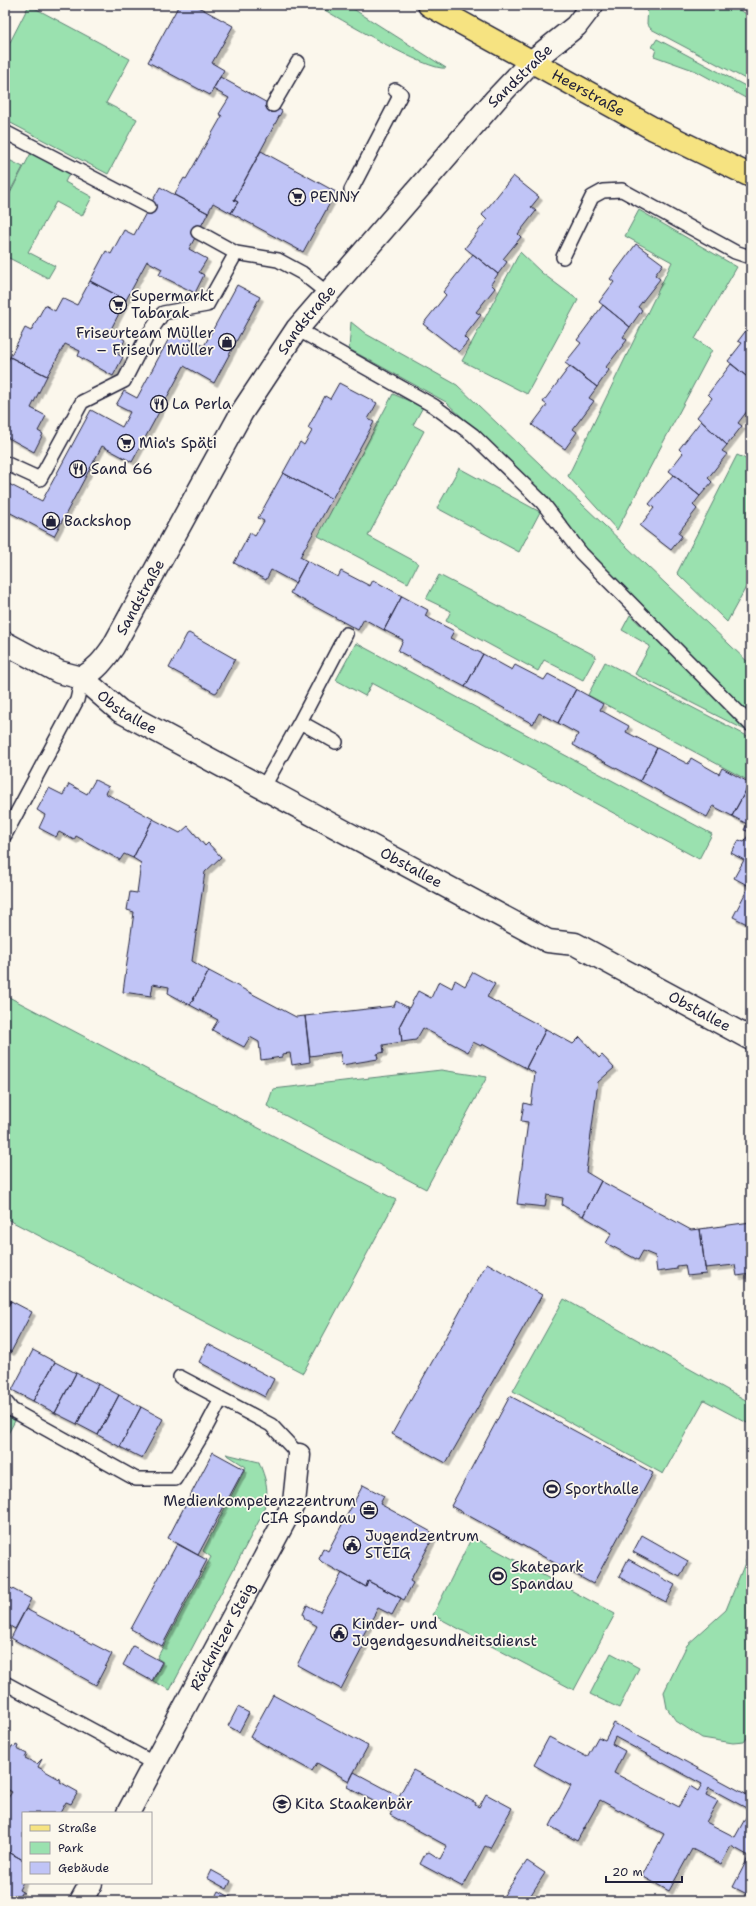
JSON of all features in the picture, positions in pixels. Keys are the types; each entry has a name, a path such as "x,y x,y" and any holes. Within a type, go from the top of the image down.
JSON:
{"main road":[{"name":"Heerstraße","path":"429,5 654,129 751,176"}],"street":[{"name":"Sandstraße","path":"82,678 93,672 113,647 242,412 297,329 496,99 531,62 576,26 592,5"},
{"path":"5,643 59,672 82,678"},
{"name":"Obstallee","path":"82,678 120,711 548,941 575,944 751,1039"},
{"name":"Räcknitzer Steig","path":"129,1812 294,1503 299,1455"},
{"path":"81,1901 90,1884"}],"lane":[{"path":"273,105 298,62"},
{"path":"351,190 401,94 395,90"},
{"path":"5,132 150,207"},
{"path":"563,257 592,197 603,191 622,190 735,252 747,256 751,254"},
{"path":"198,232 236,252 278,260 302,273 327,293"},
{"path":"5,463 40,479 82,402 124,381 146,338 163,314 207,305 236,252"},
{"path":"297,329 434,406 473,435 542,502 581,553 751,724"},
{"path":"263,788 300,722 346,634"},
{"path":"5,835 77,700 82,678"},
{"path":"300,722 336,742"},
{"path":"180,1377 271,1425 299,1455"},
{"path":"5,1401 12,1410 136,1479 175,1480 202,1435 221,1399"},
{"path":"5,1683 155,1764"}],"green space":[{"path":"29,5 130,59 106,103 137,119 108,174 5,120 5,52"},
{"path":"316,5 347,5 446,68 436,67 421,62 402,53"},
{"path":"648,5 729,5 751,16 751,82 651,29 647,24"},
{"path":"657,39 751,89 751,101 696,71 654,56 656,49 652,47"},
{"path":"31,153 70,172 65,182 92,197 82,216 56,202 28,252 55,266 48,278 5,256 5,203"},
{"path":"5,158 23,167 5,201"},
{"path":"639,210 737,267 695,339 712,350 617,530 568,476 672,262 625,236"},
{"path":"520,252 542,273 578,300 527,394 462,361"},
{"path":"351,322 366,334 457,385 751,665 751,716 607,573 527,480 446,402 349,349"},
{"path":"393,394 423,407 413,425 424,431 368,536 418,563 408,583 318,536"},
{"path":"737,455 751,461 751,578 727,622 677,573"},
{"path":"459,468 540,512 519,552 437,508"},
{"path":"439,575 596,656 583,680 544,660 538,671 446,621 451,611 426,599"},
{"path":"630,615 751,730 751,733 635,674 650,646 622,630"},
{"path":"356,643 712,834 699,859 372,683 365,696 336,680"},
{"path":"605,662 751,738 751,782 588,695"},
{"path":"5,995 396,1200 303,1373 5,1218"},
{"path":"441,1070 487,1077 426,1189 267,1106 273,1089"},
{"path":"564,1299 751,1403 751,1425 704,1400 663,1474 513,1391"},
{"path":"5,1414 15,1421 5,1439"},
{"path":"226,1454 259,1462 266,1483 266,1502 261,1517 170,1690 153,1681 163,1662 157,1658 211,1557 203,1551 246,1467"},
{"name":"Skatepark Spandau","path":"472,1537 615,1614 574,1690 433,1615"},
{"path":"751,1548 751,1733 744,1742 733,1743 702,1738 676,1721 667,1708 664,1692 687,1645 726,1610"},
{"path":"611,1653 639,1668 619,1708 590,1694"}],"building":[{"path":"179,5 195,5 233,26 212,63 224,70 210,95 148,62"},
{"path":"220,77 282,111 234,200 238,202 231,213 213,203 208,213 174,195 184,178 186,179 222,116 219,114 229,98 213,89"},
{"path":"261,151 336,192 303,252 231,213 238,202 234,200"},
{"path":"513,176 539,197 531,207 536,211 518,234 521,237 503,259 507,262 498,274 465,248 487,220 482,215"},
{"path":"160,187 208,213 189,249 207,259 199,272 204,275 195,293 159,275 162,269 147,261 126,300 90,281 106,251 111,254 124,230 134,235"},
{"path":"636,244 663,264 655,275 660,279 638,307 642,310 630,327 599,302 614,282 610,279"},
{"path":"473,254 498,274 491,284 495,288 476,312 481,315 464,337 468,341 459,352 423,324 446,295 443,292"},
{"path":"90,281 126,300 110,331 125,340 117,354 123,357 113,376 78,356 80,351 65,344 47,376 10,357 25,328 31,331 45,305 55,311 62,298 77,305"},
{"path":"237,285 260,297 214,383 184,366 132,462 102,446 54,536 5,510 5,482 42,501 91,410 122,427 130,412 116,405 124,391 137,398 174,329 204,346"},
{"path":"603,305 630,327 623,337 627,340 606,367 609,370 597,387 565,363 581,343 577,340"},
{"path":"751,324 751,380 728,361 742,343 738,341"},
{"path":"10,357 47,376 31,408 46,416 38,431 43,434 34,452 5,436 5,366"},
{"path":"731,364 751,380 751,406 738,423 742,426 727,445 697,417 712,398 708,394"},
{"path":"570,366 597,387 589,398 594,401 573,429 577,432 565,449 532,425 547,405 543,402"},
{"path":"339,383 377,403 368,419 374,422 332,499 283,473 300,442 304,445 312,431 308,428 325,396 330,399"},
{"path":"701,421 727,445 722,451 727,454 708,478 712,482 700,496 669,471 683,453 679,449"},
{"path":"283,473 332,499 300,557 307,561 295,583 271,570 266,580 234,563 250,533 255,536 264,521 258,518"},
{"path":"673,475 700,496 693,505 697,509 678,533 682,536 671,550 640,526 654,508 649,504"},
{"path":"307,561 338,577 341,571 370,586 373,580 402,596 384,630 364,619 358,630 290,593"},
{"path":"402,596 428,610 425,616 454,631 450,638 483,654 465,687 398,651 403,640 384,630"},
{"path":"751,624 751,635 745,630"},
{"path":"189,633 235,659 217,692 215,693 169,668 187,634"},
{"path":"483,654 512,670 515,665 544,680 548,674 576,689 558,723 539,713 533,724 465,687"},
{"path":"576,689 603,704 600,710 629,726 626,732 657,748 640,781 573,745 578,734 558,723"},
{"path":"657,748 688,764 691,758 719,774 722,768 750,783 732,816 713,806 707,817 640,781"},
{"path":"95,780 109,787 105,793 153,819 133,858 124,854 120,860 76,836 74,840 59,832 56,837 39,828 45,815 37,810 49,788 63,795 69,784 87,794"},
{"path":"750,783 751,887 734,878 744,860 731,853 739,840 744,842 750,832 744,830 747,824 732,816"},
{"path":"153,819 180,833 188,826 205,846 208,843 221,857 205,872 192,961 209,971 190,1005 168,993 169,987 153,984 151,996 123,992 134,912 127,910 130,892 137,893 141,863 133,858"},
{"path":"749,886 751,887 751,926 733,917"},
{"path":"209,971 296,1017 305,1016 310,1062 292,1065 290,1053 282,1054 282,1057 261,1060 259,1042 250,1037 244,1047 212,1030 218,1020 190,1005"},
{"path":"473,972 495,984 487,997 546,1029 526,1068 482,1044 481,1046 473,1042 468,1052 423,1028 416,1040 402,1042 400,1025 418,991 431,998 439,981 452,988 455,980 465,986"},
{"path":"396,1001 409,1008 400,1025 402,1042 383,1045 384,1052 377,1054 378,1059 342,1065 340,1052 310,1056 305,1016 394,1006"},
{"path":"546,1029 573,1044 580,1037 599,1058 602,1055 614,1068 598,1082 586,1172 601,1181 583,1216 562,1205 563,1198 547,1195 545,1207 517,1204 528,1122 521,1121 524,1103 531,1105 535,1073 526,1068"},
{"path":"601,1181 691,1230 700,1229 706,1274 687,1276 685,1265 677,1266 677,1269 657,1272 655,1256 643,1251 638,1260 606,1243 612,1233 583,1216"},
{"path":"751,1222 751,1274 737,1276 735,1265 705,1268 700,1229"},
{"path":"487,1263 542,1295 446,1463 392,1434"},
{"path":"5,1298 11,1301 5,1311"},
{"path":"11,1301 32,1312 11,1352 5,1349 5,1311"},
{"path":"208,1344 274,1379 265,1397 199,1362"},
{"path":"33,1350 55,1362 33,1401 12,1390"},
{"path":"55,1362 76,1373 55,1413 33,1401"},
{"path":"76,1373 98,1384 77,1424 55,1413"},
{"path":"98,1384 119,1395 98,1435 77,1424"},
{"path":"119,1395 141,1407 120,1447 98,1435"},
{"name":"Sporthalle","path":"510,1396 653,1473 593,1584 451,1506"},
{"path":"141,1407 163,1419 142,1458 120,1447"},
{"path":"213,1452 244,1469 198,1555 168,1538"},
{"path":"363,1485 384,1496 380,1504 435,1534 410,1581 413,1583 404,1600 368,1581 366,1587 319,1559 323,1548 328,1551"},
{"path":"642,1535 688,1561 680,1577 633,1552"},
{"path":"177,1544 207,1560 162,1646 131,1629"},
{"path":"628,1559 675,1585 666,1602 619,1577"},
{"name":"Kinder- und Jugendgesundheitsdienst","path":"342,1573 366,1587 368,1581 401,1598 392,1615 378,1608 360,1641 365,1643 341,1689 297,1665 317,1626 305,1619 303,1614 307,1605 320,1612"},
{"path":"5,1585 31,1599 15,1629 5,1623"},
{"path":"26,1609 112,1654 96,1685 11,1638"},
{"path":"133,1646 162,1662 152,1681 123,1665"},
{"path":"273,1695 368,1746 349,1781 317,1763 312,1771 250,1737"},
{"path":"238,1707 249,1713 239,1732 228,1726"},
{"path":"614,1723 751,1797 751,1896 733,1887 749,1856 731,1846 721,1864 692,1849 669,1891 642,1876 664,1834 600,1800 577,1841 550,1826 571,1786 534,1765 549,1737 587,1757 598,1737 605,1740","holes":["615,1737 702,1784 698,1791 690,1786 679,1807 614,1773 625,1751 612,1744","709,1788 750,1810 735,1837 706,1822 718,1801 706,1795"]},
{"path":"16,1745 18,1746 17,1749 27,1754 25,1758 37,1764 42,1759 38,1767 78,1792 71,1804 66,1802 61,1812 22,1812 22,1859 5,1850 5,1802 12,1792 5,1788 5,1759 12,1746 15,1747"},
{"path":"413,1770 476,1803 475,1805 479,1807 486,1794 512,1808 490,1848 485,1846 463,1887 420,1864 425,1854 429,1852 440,1859 447,1846 390,1815 392,1811 347,1787 354,1772 399,1796"},
{"path":"5,1850 22,1859 22,1884 19,1890 24,1893 21,1893 17,1901 5,1901"},
{"path":"527,1861 545,1873 527,1901 500,1901"},
{"path":"211,1870 231,1881 227,1889 207,1878"},
{"path":"219,1891 238,1901 214,1901"}],"place":[{"name":"PENNY","path":"297,197"},
{"name":"Supermarkt Tabarak","path":"118,305"},
{"name":"Friseurteam Müller – Friseur Müller","path":"227,342"},
{"name":"La Perla","path":"159,404"},
{"name":"Mia's Späti","path":"126,443"},
{"name":"Sand 66","path":"78,469"},
{"name":"Backshop","path":"51,521"},
{"name":"Sporthalle","path":"552,1489"},
{"name":"Medienkompetenzzentrum CIA Spandau","path":"369,1510"},
{"name":"Jugendzentrum STEIG","path":"352,1545"},
{"name":"Skatepark Spandau","path":"498,1576"},
{"name":"Kinder- und Jugendgesundheitsdienst","path":"339,1633"},
{"name":"Kita Staakenbär","path":"282,1804"}]}
